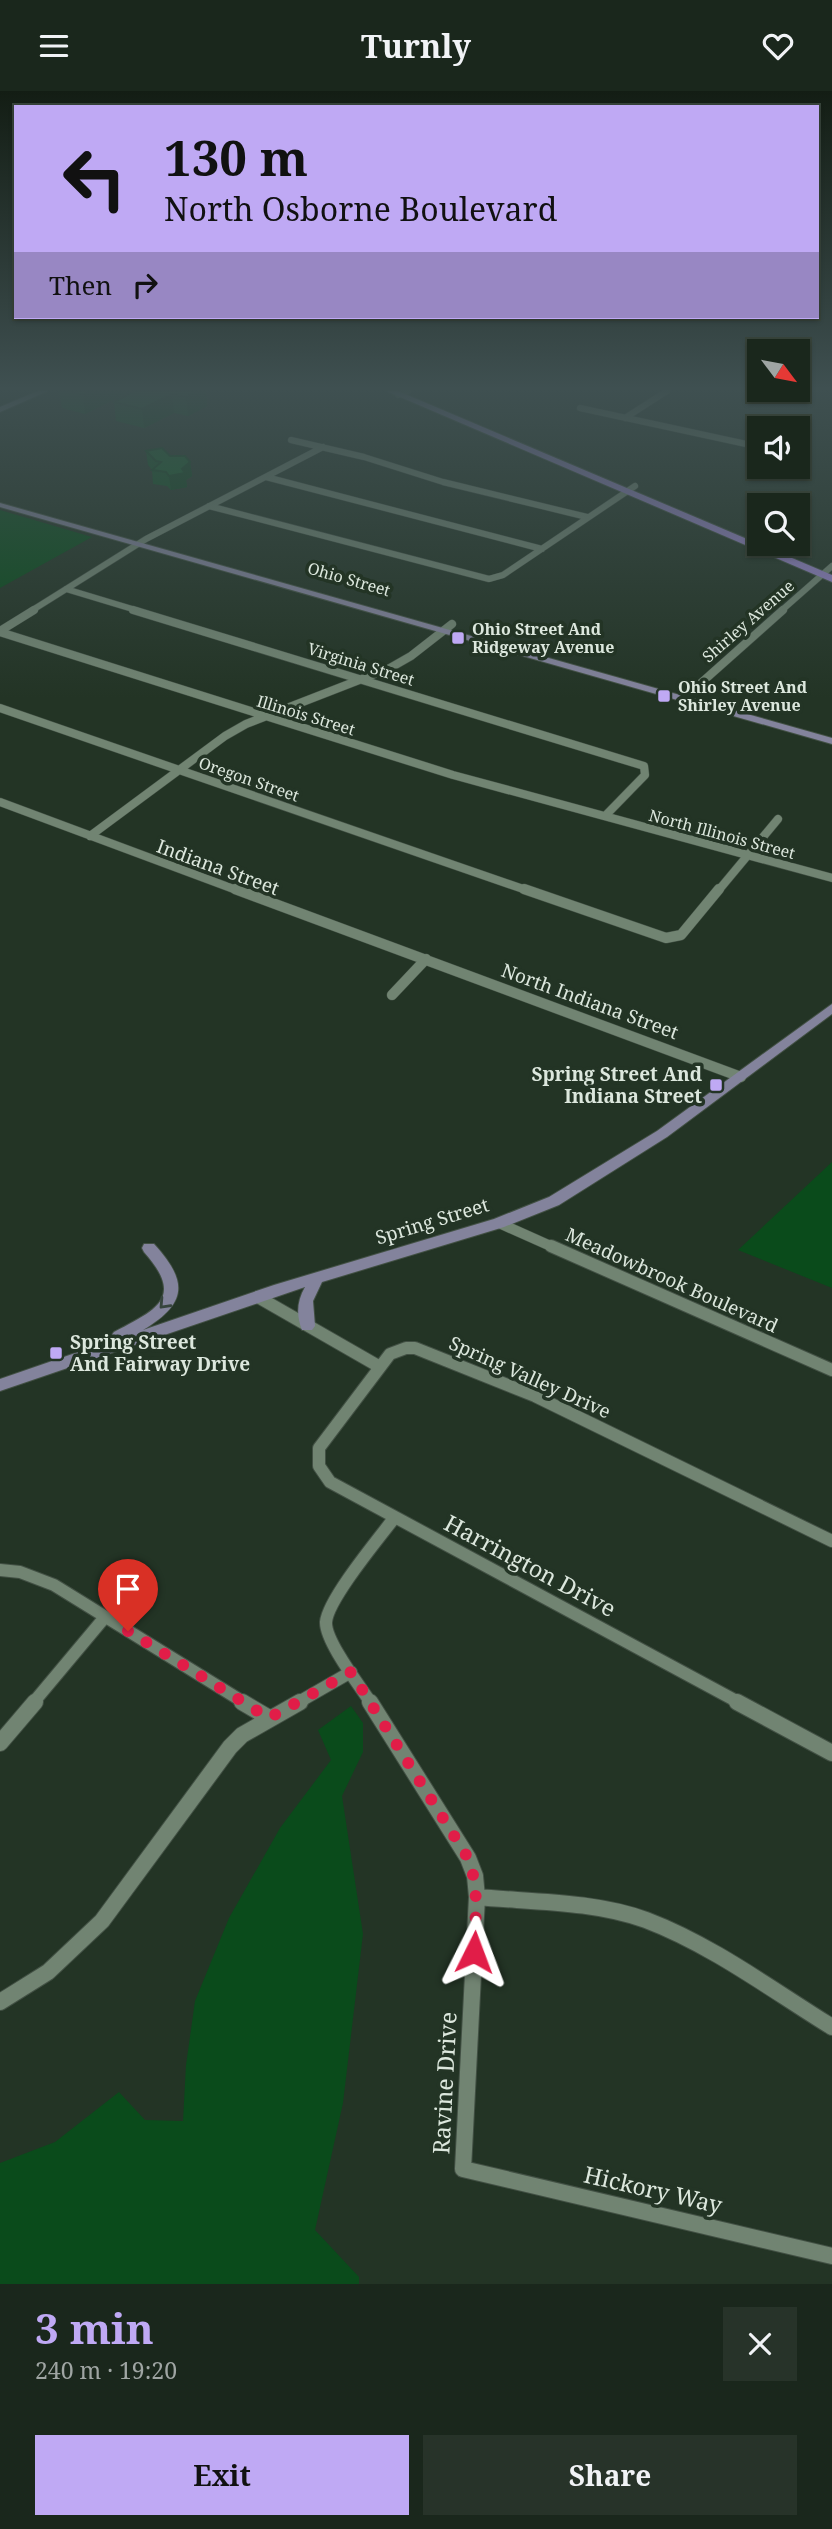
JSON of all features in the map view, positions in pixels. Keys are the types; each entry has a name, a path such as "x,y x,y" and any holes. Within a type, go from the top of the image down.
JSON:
{"main road":[{"path":"629,493 829,572"},
{"path":"654,493 747,532"},
{"path":"798,556 829,572"}],"street":[{"path":"0,632 142,542 234,493"},
{"path":"329,493 542,549"},
{"path":"490,493 587,517"},
{"path":"209,506 487,579 503,575 624,493"},
{"name":"Ohio Street","path":"0,498 142,542"},
{"name":"Ohio Street","path":"0,505 248,571 686,695"},
{"name":"Shirley Avenue","path":"686,695 829,572"},
{"name":"Virginia Street","path":"66,589 640,764 646,769 645,775 605,817"},
{"path":"90,836 225,736 401,662 449,628"},
{"name":"Illinois Street","path":"0,632 453,775 605,817"},
{"path":"686,695 832,732"},
{"path":"686,695 832,741"},
{"name":"Oregon Street","path":"0,708 672,938 681,936 747,855"},
{"name":"Indiana Street","path":"0,802 426,959"},
{"name":"North Illinois Street","path":"605,817 832,878"},
{"path":"747,855 778,819"},
{"path":"392,995 426,959"},
{"name":"North Indiana Street","path":"426,959 741,1077"},
{"name":"Spring Street","path":"0,1385 258,1297 499,1223 554,1201 662,1134 832,1008"},
{"name":"Meadowbrook Boulevard","path":"499,1223 832,1370"},
{"path":"82,1355 153,1316 172,1296 175,1286 173,1277 165,1263 149,1248"},
{"path":"307,1326 305,1301 317,1278"},
{"path":"258,1297 380,1367"},
{"name":"Spring Valley Drive","path":"380,1367 398,1350 415,1348 423,1351 535,1396 832,1541"},
{"name":"Harrington Drive","path":"380,1367 323,1439 318,1457 324,1475 330,1482 832,1753"},
{"name":"Ravine Drive","path":"395,1517 328,1613 328,1633 468,1858 475,1876 477,1897 463,2169"},
{"path":"0,1570 38,1577 269,1718"},
{"path":"0,1743 105,1617"},
{"path":"0,2002 48,1972 86,1939 230,1747 269,1718 351,1672"},
{"path":"477,1897 596,1908 646,1920 694,1943 832,2027"},
{"name":"Hickory Way","path":"463,2169 832,2256"}],"green space":[{"path":"0,510 92,537 0,588"},
{"path":"832,1162 832,1288 738,1250"},
{"path":"351,1706 363,1723 363,1752 342,1796 363,1934 343,2103 315,2230 359,2277 359,2284 0,2284 0,2163 55,2142 119,2092 145,2120 183,2121 186,2065 195,2001 229,1918 280,1828 331,1760 318,1730"}],"place":[{"name":"Ohio Street And Ridgeway Avenue","path":"458,638"},
{"name":"Ohio Street And Shirley Avenue","path":"664,696"},
{"name":"Spring Street And Indiana Street","path":"716,1085"},
{"name":"Spring Street And Fairway Drive","path":"56,1353"}],"route":[{"path":"128,1631 269,1718 351,1672 468,1858 475,1876 477,1897 474,1952"}]}
